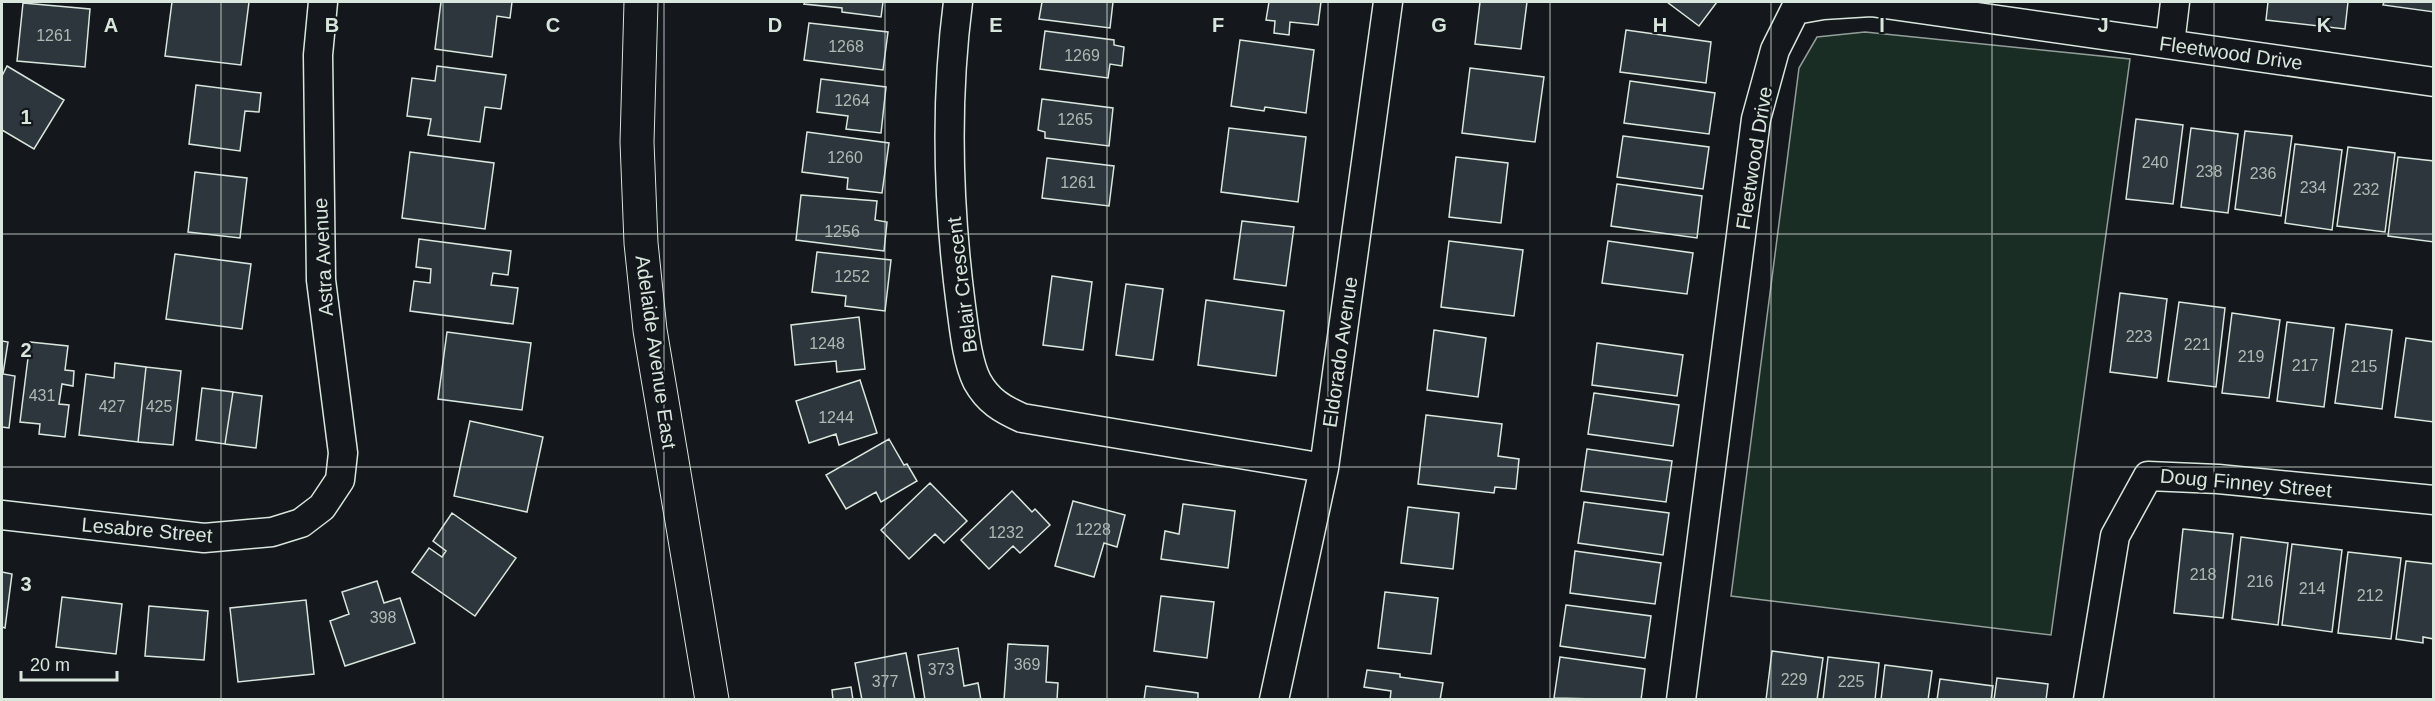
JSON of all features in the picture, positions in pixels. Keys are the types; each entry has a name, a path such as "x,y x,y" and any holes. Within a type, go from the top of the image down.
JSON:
{"main road":[{"name":"Adelaide Avenue East","path":"641,2 637,142 641,243 650,330 711,699"}],"street":[{"name":"Astra Avenue","path":"322,507 340,480 343,453 321,280 318,55 323,2"},
{"name":"Belair Crescent","path":"958,2 950,99 956,265 966,340 977,381 996,406 1022,418 1324,468"},
{"name":"Eldorado Avenue","path":"1274,699 1324,468 1388,2"},
{"name":"Fleetwood Drive","path":"1681,699 1756,119 1775,50 1795,10 1823,5 1871,2 2433,82"},
{"path":"2170,44 2175,2"},
{"name":"Doug Finney Street","path":"2088,699 2115,536 2148,476 2218,479 2433,500"},
{"name":"Lesabre Street","path":"2,515 204,538 272,532 302,523 322,507"}],"green space":[{"path":"1865,32 2130,59 2051,635 1731,596 1799,68 1817,37"}],"building":[{"path":"172,2 249,2 241,65 165,56"},
{"path":"441,2 512,2 510,18 497,16 492,57 435,49"},
{"path":"805,2 883,2 881,17 842,12 842,8 804,4"},
{"path":"1042,2 1113,2 1110,28 1039,19"},
{"path":"1269,2 1321,2 1318,25 1290,22 1289,35 1274,33 1275,21 1266,20"},
{"path":"1480,2 1527,2 1521,49 1475,44"},
{"path":"1667,2 1717,2 1699,26"},
{"path":"2268,2 2348,2 2345,29 2266,20"},
{"path":"2384,2 2434,2 2434,12 2383,5"},
{"path":"23,3 90,9 85,67 17,61"},
{"path":"809,23 888,32 883,70 804,60"},
{"path":"1626,30 1711,42 1706,83 1620,72"},
{"path":"1045,31 1114,40 1114,45 1124,47 1122,66 1110,64 1108,78 1040,69"},
{"path":"1240,40 1314,50 1306,113 1265,107 1264,111 1231,106"},
{"path":"7,66 64,100 34,149 2,130 2,76"},
{"path":"437,66 506,75 501,109 485,107 480,142 428,135 431,119 407,116 412,78 435,81"},
{"path":"1470,68 1544,77 1535,142 1462,133"},
{"path":"821,79 886,87 881,133 846,129 848,116 817,112"},
{"path":"1630,81 1715,93 1709,134 1624,123"},
{"path":"196,85 261,93 259,112 245,111 240,151 189,144"},
{"path":"1042,99 1113,108 1109,146 1045,138 1045,132 1038,130"},
{"path":"2136,119 2183,125 2173,204 2126,199"},
{"path":"1229,128 1306,137 1298,202 1221,192"},
{"path":"2191,128 2238,134 2228,213 2181,207"},
{"path":"2245,131 2292,136 2281,216 2235,209"},
{"path":"807,132 889,143 882,193 847,189 848,178 802,172"},
{"path":"1623,136 1709,147 1703,189 1617,177"},
{"path":"2295,144 2342,150 2332,230 2285,223"},
{"path":"2348,147 2395,153 2385,232 2337,226"},
{"path":"410,152 494,163 485,229 402,218"},
{"path":"1456,157 1508,163 1501,223 1449,217"},
{"path":"2398,157 2434,161 2434,242 2388,236"},
{"path":"1047,158 1114,166 1109,206 1042,198"},
{"path":"195,172 247,178 240,238 188,232"},
{"path":"1617,184 1702,196 1697,238 1611,226"},
{"path":"801,195 877,201 875,220 887,222 884,251 796,240"},
{"path":"1242,221 1294,227 1286,286 1234,279"},
{"path":"419,239 511,251 508,275 493,273 491,285 518,288 513,324 410,311 414,281 430,283 431,269 416,267"},
{"path":"1449,241 1523,250 1514,316 1441,307"},
{"path":"1608,241 1693,253 1687,294 1602,283"},
{"path":"817,252 891,260 885,311 845,306 846,296 812,292"},
{"path":"175,254 251,264 242,329 166,319"},
{"path":"1052,276 1092,282 1083,350 1043,345"},
{"path":"1126,284 1163,289 1153,360 1116,355"},
{"path":"2120,293 2167,299 2157,378 2110,372"},
{"path":"1206,300 1284,311 1276,376 1198,365"},
{"path":"2179,302 2225,308 2216,387 2168,381"},
{"path":"2232,313 2280,320 2269,398 2222,393"},
{"path":"859,317 865,369 837,372 836,361 795,365 791,325"},
{"path":"2287,322 2334,328 2324,407 2277,401"},
{"path":"2346,324 2392,330 2382,409 2335,403"},
{"path":"1434,330 1486,338 1478,397 1427,390"},
{"path":"447,332 531,343 522,410 438,399"},
{"path":"2406,338 2434,342 2434,422 2395,417"},
{"path":"2,341 8,342 3,374 15,376 9,428 2,427"},
{"path":"30,342 68,346 65,370 74,371 73,386 62,384 59,404 69,405 65,437 39,434 40,424 20,422"},
{"path":"1597,343 1683,355 1677,396 1592,385"},
{"path":"115,363 146,367 138,442 79,435 86,374 114,378"},
{"path":"146,367 181,371 173,445 138,442"},
{"path":"860,380 877,433 839,445 836,434 809,443 796,401"},
{"path":"202,388 233,392 225,444 196,440"},
{"path":"233,392 262,396 256,448 225,444"},
{"path":"1594,393 1679,405 1673,446 1588,434"},
{"path":"1426,415 1502,424 1498,456 1519,459 1516,489 1495,487 1494,493 1418,484"},
{"path":"470,421 543,437 527,512 454,496"},
{"path":"889,439 904,465 907,464 917,481 881,502 876,492 846,509 826,475"},
{"path":"1587,449 1672,461 1666,502 1581,491"},
{"path":"930,483 967,521 944,543 935,534 909,559 881,530"},
{"path":"1012,491 1032,512 1035,509 1050,525 1020,553 1013,546 989,569 961,540"},
{"path":"1073,501 1125,515 1117,547 1104,543 1094,577 1055,566"},
{"path":"1584,502 1669,513 1663,555 1578,543"},
{"path":"1183,504 1235,511 1228,568 1161,559 1165,531 1179,534"},
{"path":"1408,507 1459,513 1453,569 1401,563"},
{"path":"452,513 516,558 475,616 412,572 429,548 442,557 446,551 433,541"},
{"path":"2183,529 2233,534 2223,618 2174,613"},
{"path":"2241,537 2288,543 2278,625 2232,619"},
{"path":"2292,544 2342,550 2332,632 2282,625"},
{"path":"1575,551 1661,563 1655,604 1570,593"},
{"path":"2348,552 2401,558 2391,639 2338,633"},
{"path":"2406,561 2434,564 2434,639 2423,637 2423,643 2396,639"},
{"path":"2,572 12,574 5,628 2,627"},
{"path":"377,581 384,603 400,598 415,643 345,666 330,621 349,614 342,592"},
{"path":"1385,592 1438,598 1431,654 1378,648"},
{"path":"1161,596 1214,602 1207,658 1154,651"},
{"path":"62,597 122,604 116,654 56,647"},
{"path":"306,600 314,674 238,682 230,608"},
{"path":"1566,605 1651,616 1645,658 1560,646"},
{"path":"149,606 208,611 204,660 145,656"},
{"path":"1008,644 1048,646 1046,682 1058,683 1057,700 1004,700"},
{"path":"958,648 964,686 978,683 981,700 925,700 918,655"},
{"path":"1772,651 1823,658 1817,700 1766,700"},
{"path":"906,653 915,700 862,700 855,663"},
{"path":"1560,657 1645,669 1641,700 1554,698"},
{"path":"1828,657 1879,663 1875,700 1823,700"},
{"path":"1885,665 1932,671 1928,700 1881,700"},
{"path":"1367,670 1443,683 1440,700 1390,700 1391,691 1364,687"},
{"path":"1997,678 2048,684 2046,700 1994,700"},
{"path":"1940,679 1993,686 1991,700 1937,700"},
{"path":"1146,686 1198,693 1198,700 1144,700"},
{"path":"851,687 853,700 833,700 832,690"}]}
